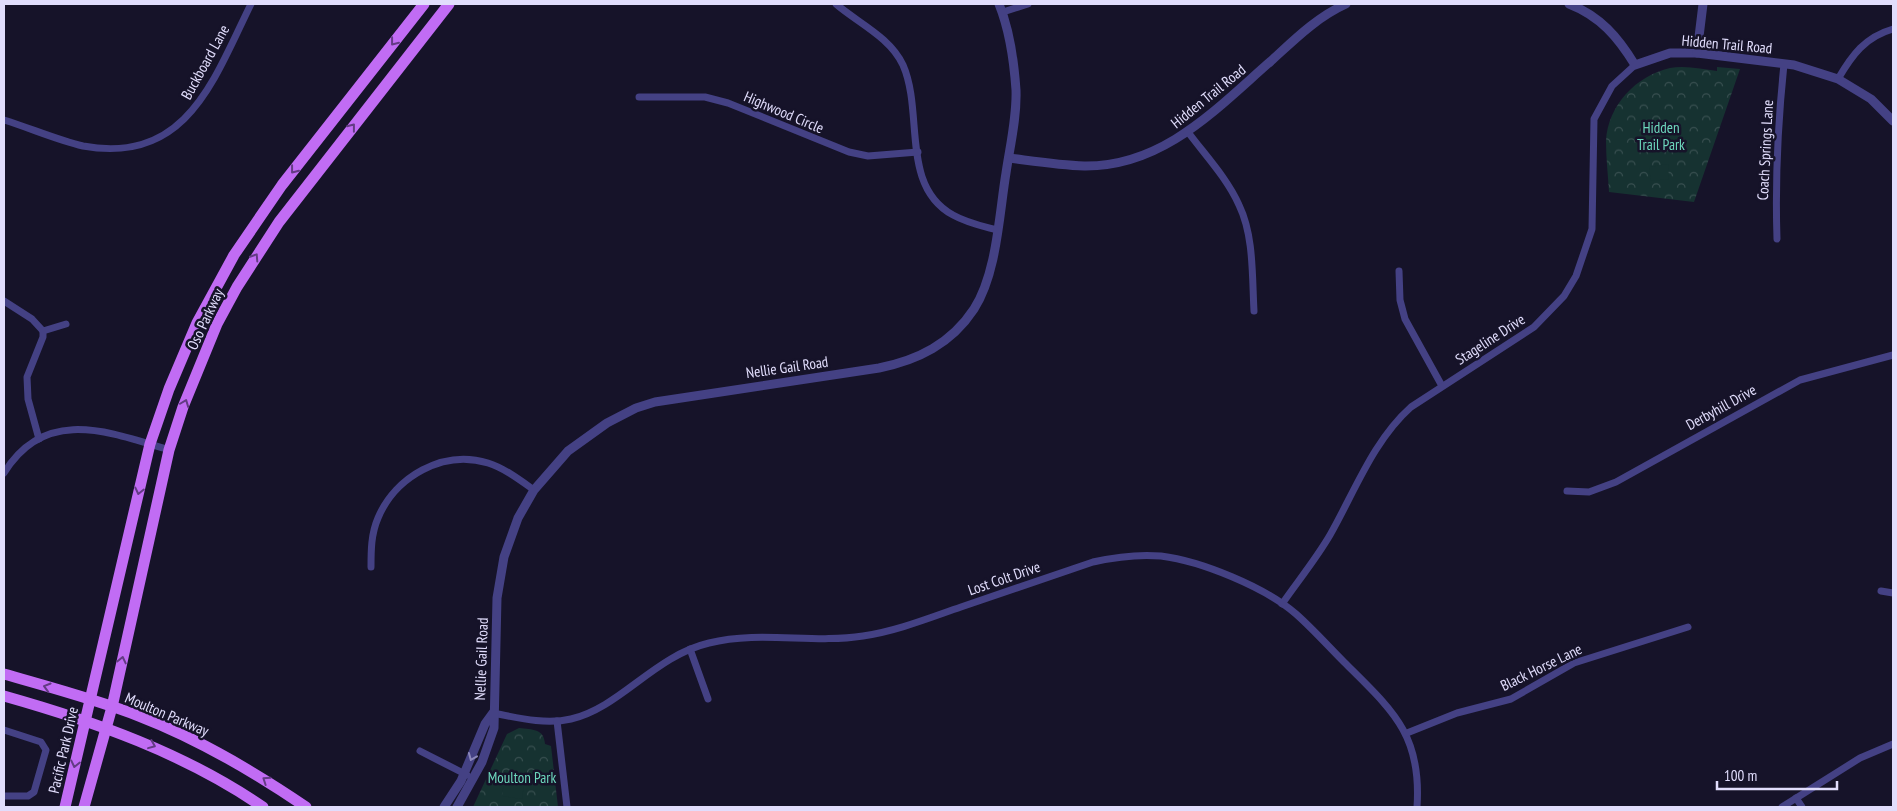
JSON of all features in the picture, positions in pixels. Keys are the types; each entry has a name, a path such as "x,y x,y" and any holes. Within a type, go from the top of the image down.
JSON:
{"main road":[{"name":"Oso Parkway","path":"90,700 150,444 169,389 197,323 234,256 282,185 424,4"},
{"name":"Oso Parkway","path":"112,707 169,450 183,407 217,324 254,258 309,182 449,4"},
{"name":"Moulton Parkway","path":"4,674 112,707 162,725 232,759 306,807"},
{"path":"4,696 85,720 160,748 197,767 263,807"},
{"name":"Pacific Park Drive","path":"65,807 90,700"},
{"path":"84,807 112,707"}],"street":[{"name":"Buckboard Lane","path":"4,120 82,145 108,149 134,146 157,139 178,126 195,109 208,90 251,4"},
{"path":"836,4 881,37 894,50 902,64 913,100 923,181 941,206 952,214 965,221 997,230"},
{"path":"1001,8 1028,4"},
{"name":"Hidden Trail Road","path":"1008,158 1062,164 1101,165 1152,153 1188,132 1312,25 1346,4"},
{"path":"1569,4 1602,22 1618,40 1635,65"},
{"path":"1697,53 1703,4"},
{"name":"Nellie Gail Road","path":"458,807 474,778 494,728 493,713 500,576 509,538 534,490 558,461 582,439 636,408 679,397 879,368 912,360 923,355 955,333 974,308 988,277 1008,158 1016,92 1013,58 1001,8"},
{"path":"1838,79 1862,45 1878,35 1893,29"},
{"name":"Hidden Trail Road","path":"1635,65 1670,53 1697,53 1784,64 1814,70 1838,79 1871,99 1893,121"},
{"name":"Coach Springs Lane","path":"1777,238 1775,189 1777,131 1784,64"},
{"name":"Stageline Drive","path":"1282,604 1328,537 1381,439 1397,420 1411,407 1534,327 1558,303 1576,276 1592,229 1594,120 1612,86 1635,65"},
{"name":"Highwood Circle","path":"639,97 705,97 728,103 849,152 868,156 918,152"},
{"path":"1188,132 1240,206 1246,224 1250,253 1254,311"},
{"path":"1398,272 1400,300 1405,320 1442,386"},
{"path":"4,301 32,318 43,331 43,337 27,377 28,399 39,439"},
{"path":"43,331 66,324"},
{"name":"Derbyhill Drive","path":"1567,491 1589,492 1616,482 1800,380 1893,355"},
{"path":"4,473 23,449 39,439 59,431 87,428 169,450"},
{"path":"371,568 372,541 377,520 384,504 402,484 425,468 459,460 488,463 534,490"},
{"name":"Lost Colt Drive","path":"493,713 522,719 557,721 571,719 590,712 660,664 690,648 740,637 833,639 888,631 1093,562 1117,557 1160,556 1184,561 1238,580 1282,604 1295,614 1377,694 1407,733 1417,768 1417,807"},
{"path":"1881,591 1893,593"},
{"name":"Black Horse Lane","path":"1407,733 1457,713 1510,698 1574,663 1688,627"},
{"path":"690,648 708,698"},
{"name":"Nellie Gail Road","path":"444,807 465,774 485,724 493,713"},
{"path":"557,721 567,807"},
{"path":"4,730 45,744 46,750 36,790 28,796 4,796"},
{"path":"1782,807 1860,758 1893,744"},
{"path":"420,752 474,778"},
{"path":"1796,798 1802,807"}],"green space":[{"name":"Hidden Trail Park","path":"1688,67 1717,71 1717,67 1740,69 1694,202 1609,192 1606,147 1608,128 1618,104 1626,94 1646,78 1670,68"},
{"path":"1668,164 1669,179 1651,181 1649,167"},
{"name":"Moulton Park","path":"519,728 540,732 545,744 551,746 558,807 473,807 507,734"},
{"path":"504,781 524,784 522,799 502,796"}]}
